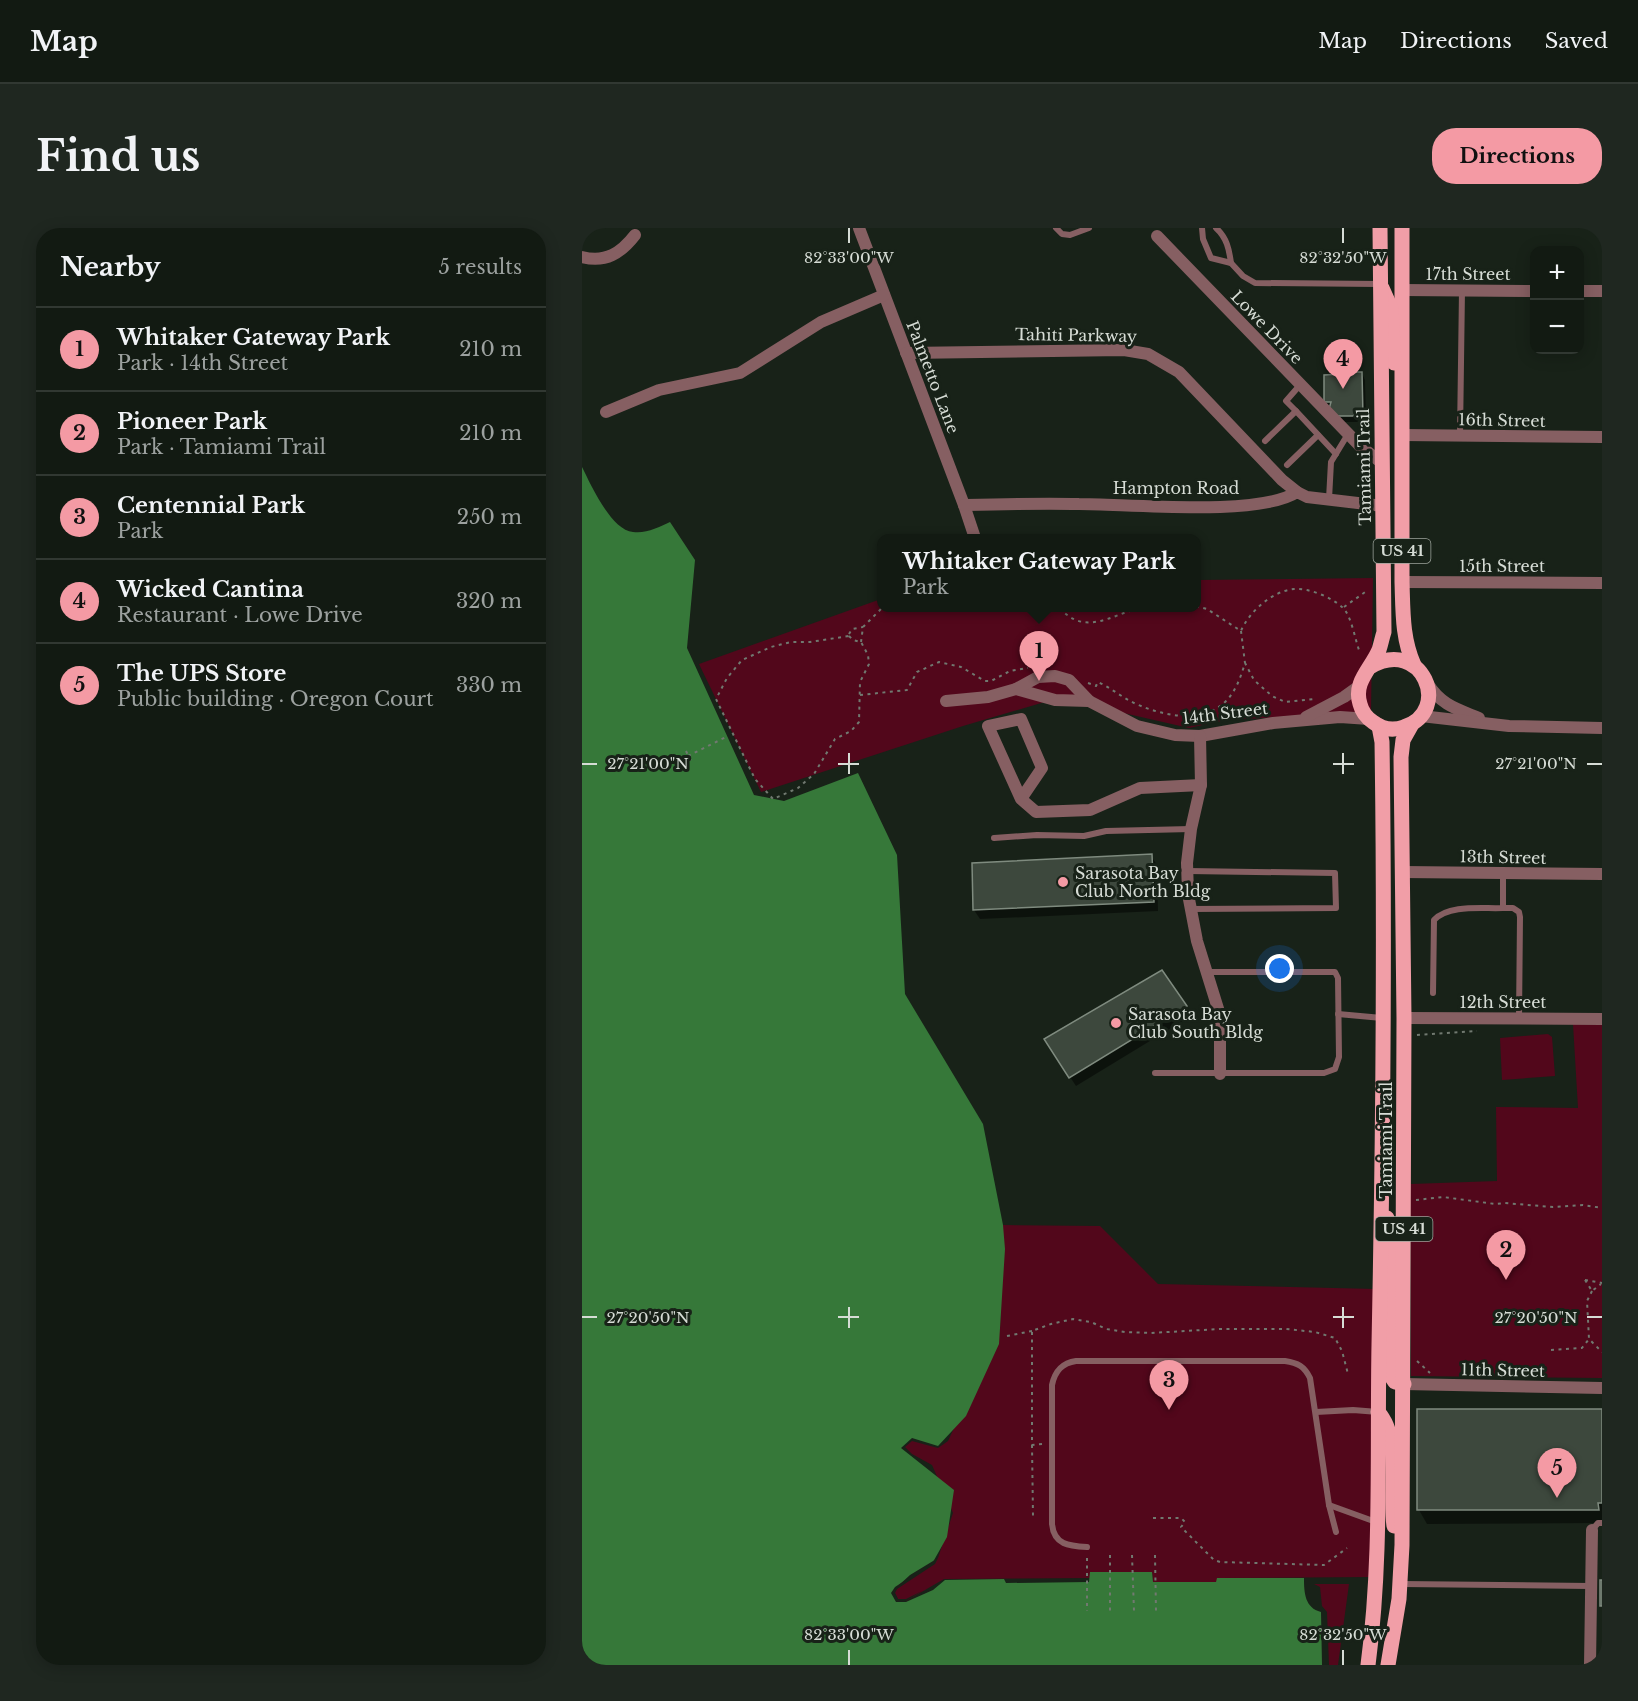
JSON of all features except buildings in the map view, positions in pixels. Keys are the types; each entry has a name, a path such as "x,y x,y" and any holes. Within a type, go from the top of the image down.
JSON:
{"main road":[{"name":"Tamiami Trail","path":"1368,1665 1377,1574 1378,1523 1384,841 1382,742 1374,723 1362,710 1358,699 1358,687 1380,649 1384,632 1380,228"},
{"name":"US 41","path":"1401,232 1404,632 1414,665 1422,673 1427,683"},
{"path":"1380,284 1391,308 1392,352 1402,414"},
{"path":"1383,506 1392,513 1395,521 1395,570 1398,579 1402,582"},
{"path":"1370,667 1392,658 1414,665"},
{"name":"Tamiami Trail","path":"1388,1665 1402,1564 1404,1018 1401,757 1403,740 1427,706 1429,695 1427,683"},
{"path":"1374,723 1390,729 1402,728 1417,720"},
{"path":"1382,1201 1392,1237 1391,1376 1395,1382 1404,1384"},
{"path":"1378,1412 1391,1436 1393,1517 1402,1564"}],"street":[{"name":"Palmetto Lane","path":"859,228 974,534"},
{"path":"582,257 593,260 606,258 617,253 635,234"},
{"name":"Lowe Drive","path":"1157,236 1348,434 1382,463"},
{"name":"17th Street","path":"1402,290 1530,291"},
{"path":"1584,291 1602,291"},
{"path":"606,412 659,390 740,373 821,322 884,296"},
{"name":"Tahiti Parkway","path":"906,353 1124,350 1149,354 1179,372 1282,480 1297,492"},
{"name":"16th Street","path":"1402,435 1602,437"},
{"path":"1297,492 1307,497 1383,506"},
{"name":"Hampton Road","path":"964,504 1219,506 1266,503 1288,498 1297,492"},
{"name":"15th Street","path":"1402,582 1602,583"},
{"name":"14th Street","path":"946,701 979,699 1016,689 1038,677 1058,677 1073,683 1089,701 1147,730 1175,735 1200,736 1299,720 1340,717 1374,723"},
{"path":"1427,683 1436,696 1452,707 1494,724"},
{"name":"14th Street","path":"1299,720 1344,697 1358,687"},
{"name":"14th Street","path":"1016,689 1055,700 1089,701"},
{"path":"1021,799 1042,768 1022,719 988,726 1021,799 1036,812 1090,810 1140,788 1201,785"},
{"path":"1417,720 1602,728"},
{"path":"1200,736 1201,785 1191,829 1187,871 1197,941 1220,1015 1220,1074"},
{"name":"13th Street","path":"1403,872 1602,874"},
{"name":"12th Street","path":"1404,1018 1602,1019"},
{"name":"11th Street","path":"1404,1384 1602,1388"},
{"path":"1590,1665 1590,1586 1596,1562 1597,1526"}],"lane":[{"path":"1056,228 1062,234 1070,235 1089,228"},
{"path":"1202,228 1203,239 1211,258 1230,263 1243,276 1255,283 1380,284"},
{"path":"1216,228 1224,234 1230,263"},
{"path":"1460,436 1462,290"},
{"path":"1300,385 1286,401 1336,454"},
{"path":"1265,441 1296,411"},
{"path":"1329,500 1331,462 1348,434"},
{"path":"1287,465 1318,435"},
{"path":"994,838 1084,836 1106,831 1191,829"},
{"path":"1187,871 1335,873 1336,908 1191,909"},
{"path":"1503,873 1503,908"},
{"path":"1433,993 1434,920 1444,912 1455,910 1513,908 1519,912 1520,916 1520,1019"},
{"path":"1155,1073 1324,1072 1335,1069 1338,1057 1338,978 1335,972 1207,972"},
{"path":"1338,1014 1383,1018"},
{"path":"1087,1547 1066,1544 1057,1540 1053,1533 1051,1397 1053,1378 1061,1366 1070,1362 1286,1362 1297,1363 1305,1368 1310,1378 1329,1505 1336,1532"},
{"path":"1316,1413 1353,1410 1378,1412"},
{"path":"1329,1505 1378,1523"},
{"path":"1400,1584 1590,1586"}],"path":[{"path":"1318,699 1286,702 1272,696 1254,680 1245,663 1241,631 1254,609 1294,589 1317,593 1344,607 1359,650"},
{"path":"1344,607 1368,590"},
{"path":"1201,607 1241,631"},
{"path":"849,636 852,629 863,627 878,612"},
{"path":"1064,612 1068,617 1090,623 1126,612"},
{"path":"849,636 810,642 791,642 771,647 742,660 727,678 716,699 755,779 773,799 798,788 814,774 835,739 857,726 860,720 860,682 869,664 868,655 861,642 863,627"},
{"path":"849,636 861,642"},
{"path":"860,695 907,690 917,672 939,662 961,667 985,681 991,681 1010,671 1035,668"},
{"path":"1086,683 1096,686 1098,682 1131,701 1170,714 1195,715 1215,708 1227,700 1237,684 1245,663"},
{"path":"688,756 728,736"},
{"path":"686,751 690,761"},
{"path":"1414,1200 1443,1197 1496,1204 1602,1208"},
{"path":"1592,1291 1585,1280 1601,1283"},
{"path":"1551,1350 1582,1348 1589,1339 1587,1300 1592,1291 1601,1283"},
{"path":"1007,1336 1073,1319 1091,1322 1106,1329 1142,1333 1220,1329 1286,1329 1315,1332 1335,1338 1342,1351 1348,1374"},
{"path":"1032,1331 1033,1515"},
{"path":"1589,1339 1602,1352"},
{"path":"1415,1359 1430,1373 1439,1373"},
{"path":"1032,1445 1051,1444"},
{"path":"1153,1518 1181,1518 1185,1522 1180,1527 1214,1560 1220,1562 1324,1565 1347,1548"},
{"path":"1110,1555 1110,1611"},
{"path":"1132,1555 1134,1611"},
{"path":"1155,1555 1156,1611"},
{"path":"1087,1558 1087,1611"}],"shaded area":[{"path":"582,467 603,506 617,524 633,532 643,532 670,522 695,560 687,648 754,795 784,801 858,773 897,855 905,994 983,1124 1003,1225 1005,1249 999,1344 966,1416 938,1446 912,1438 901,1448 954,1490 947,1537 933,1562 895,1587 891,1593 896,1602 906,1602 933,1590 945,1580 1004,1579 1006,1583 1089,1582 1090,1572 1152,1572 1153,1582 1216,1582 1217,1578 1304,1578 1305,1594 1309,1603 1321,1612 1322,1665 582,1665"},
{"path":"1373,578 1371,712 1226,720 1189,728 1058,698 963,726 761,792 699,664 877,600 877,612 1201,612 1201,580"},
{"path":"1573,1024 1602,1025 1602,1378 1411,1376 1411,1184 1497,1181 1496,1107 1578,1108"},
{"path":"1548,1034 1552,1037 1555,1076 1502,1080 1500,1038"},
{"path":"1003,1225 1100,1226 1158,1284 1376,1289 1371,1577 1217,1578 1217,1582 1153,1582 1152,1572 1090,1572 1090,1578 944,1579 906,1601 899,1601 894,1591 898,1586 938,1558 953,1513 932,1465 912,1454 905,1447 912,1441 938,1448 948,1441 1000,1329"},
{"path":"1314,1584 1349,1584 1338,1665 1329,1665 1327,1612 1322,1606 1320,1587"}],"pier":[{"path":"938,1558 935,1564 897,1589 895,1593 898,1599 906,1599 922,1591 906,1601 899,1601 895,1597 894,1591 910,1575"}],"place":[{"name":"Wicked Cantina","path":"1343,389"},
{"name":"Whitaker Gateway Park","path":"1039,681"},
{"name":"Sarasota Bay Club North Bldg","path":"1063,882"},
{"name":"Sarasota Bay Club South Bldg","path":"1116,1023"},
{"name":"Pioneer Park","path":"1506,1280"},
{"name":"Centennial Park","path":"1169,1410"},
{"name":"The UPS Store","path":"1557,1498"}]}
